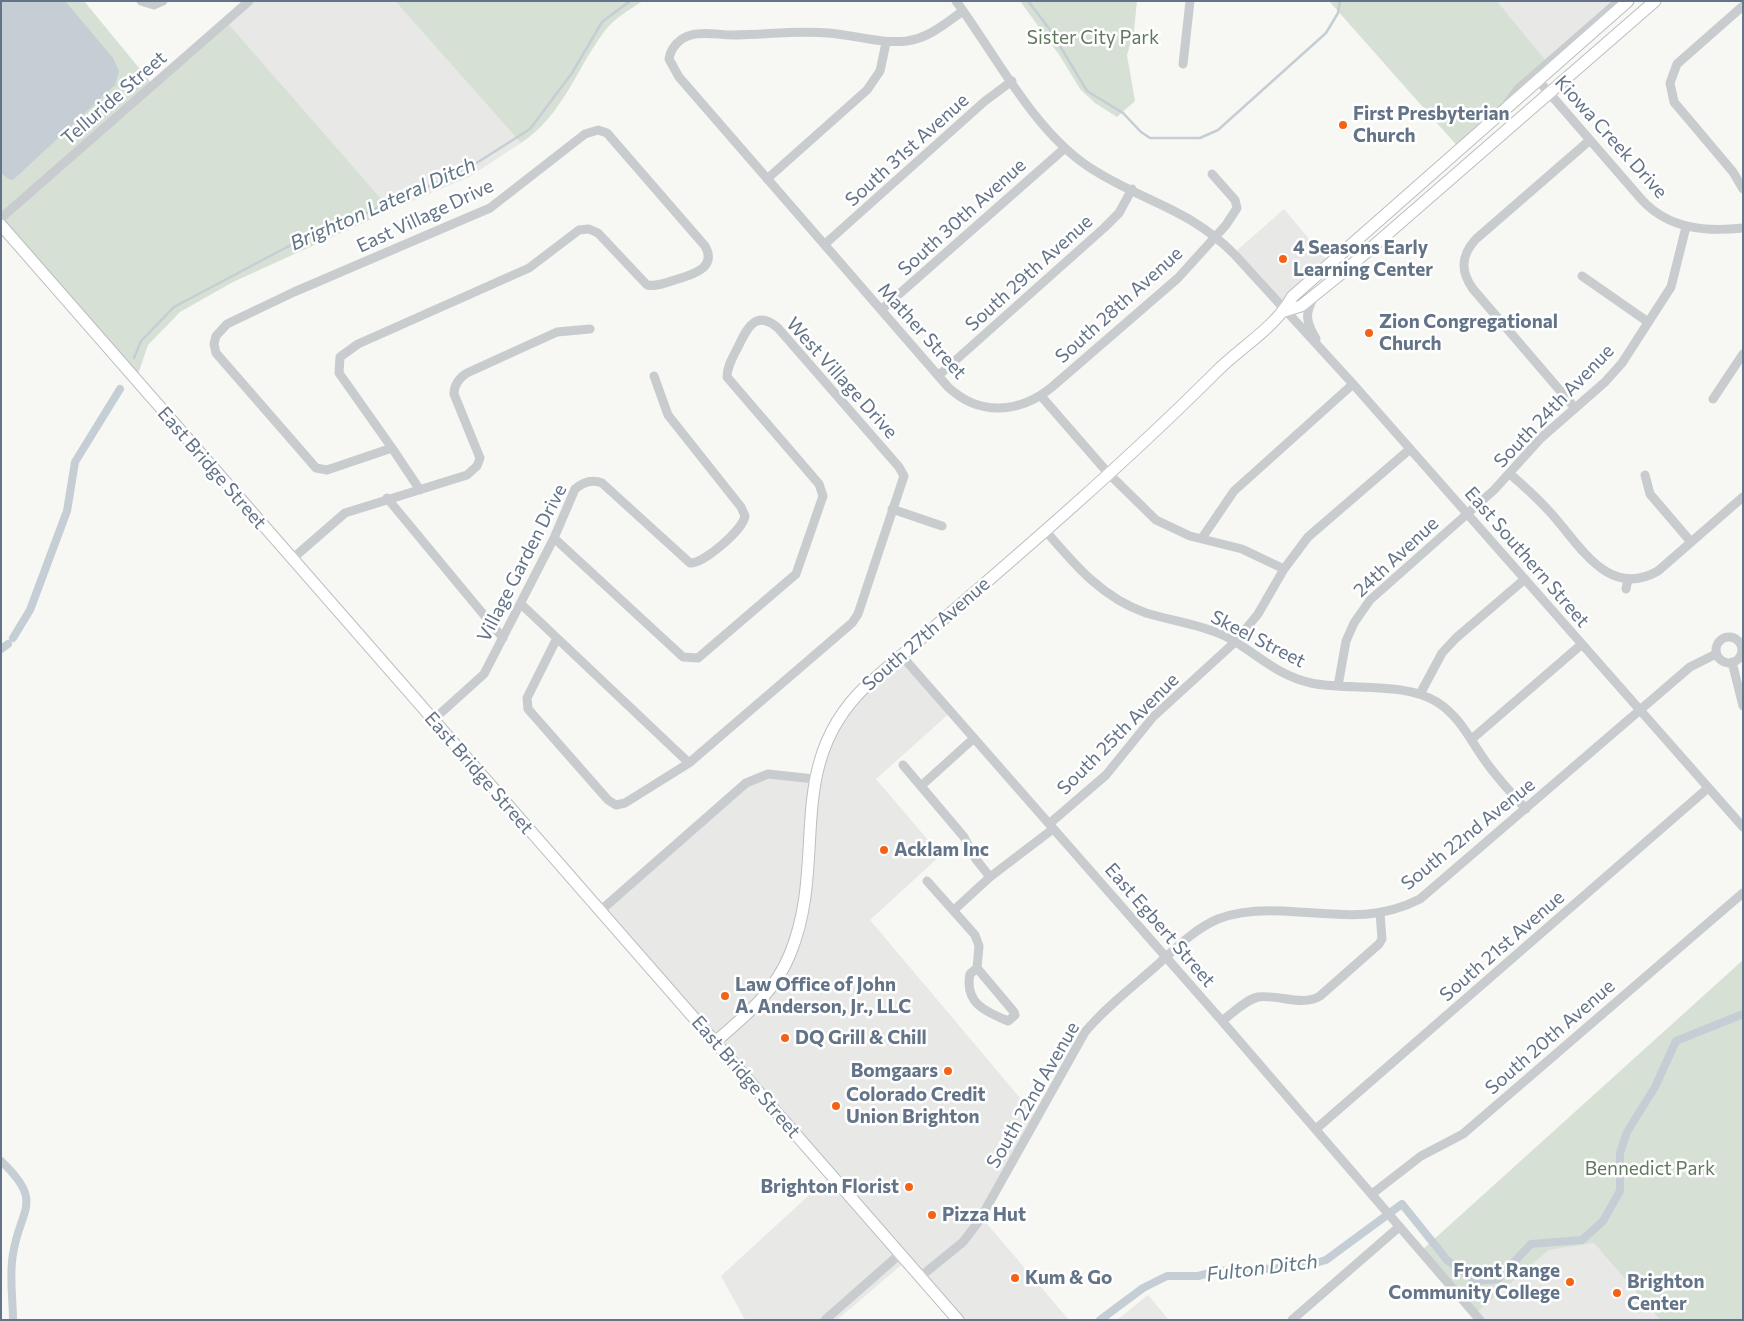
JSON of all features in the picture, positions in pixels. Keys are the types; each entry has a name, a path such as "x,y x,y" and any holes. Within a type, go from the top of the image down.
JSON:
{"main road":[{"name":"South 27th Avenue","path":"715,1042 766,995 790,955 803,912 814,779 827,738 839,716 859,693 1108,473 1154,435 1220,368 1284,311 1292,297 1628,1"},
{"name":"South 27th Avenue","path":"1284,311 1301,306 1550,94 1652,2"},
{"name":"East Bridge Street","path":"1,225 958,1320"}],"street":[{"path":"142,1 154,4 163,1"},
{"name":"Telluride Street","path":"1,218 248,1"},
{"name":"East Southern Street","path":"956,1 1040,121 1064,148 1090,167 1186,216 1215,235 1353,384 1743,827"},
{"path":"1183,64 1190,1"},
{"path":"1490,123 1518,89 1619,1"},
{"path":"1743,6 1682,59 1674,69 1670,83 1674,102 1733,172 1743,189"},
{"path":"767,179 868,90 878,76 886,43 909,40 930,33 963,11"},
{"name":"Mather Street","path":"886,43 826,32 691,35 682,39 674,46 670,54 670,64 881,310 961,398 987,408 1014,408 1041,396"},
{"name":"Kiowa Creek Drive","path":"1538,80 1648,207 1660,216 1686,227"},
{"name":"South 31st Avenue","path":"825,244 985,101 1012,81"},
{"name":"East Village Drive","path":"392,448 332,469 316,468 220,358 214,344 218,333 227,324 294,292 490,208 585,134 598,130 606,133 705,246 708,256 706,265 698,272 660,285 647,285 598,233 589,229 579,230 529,268 347,350 339,360 340,377 392,448 420,490"},
{"path":"1575,408 1472,289 1458,264 1476,239 1590,140"},
{"name":"South 30th Avenue","path":"881,310 1064,148"},
{"name":"South 28th Avenue","path":"1041,396 1178,278 1215,235 1226,226 1237,208 1235,200 1212,174"},
{"name":"South 29th Avenue","path":"939,376 1104,228 1119,213 1132,189"},
{"path":"1686,227 1743,228"},
{"name":"South 24th Avenue","path":"1467,514 1510,474 1541,438 1616,370 1667,294 1675,278 1686,227"},
{"path":"1582,276 1648,322"},
{"path":"1316,293 1308,308 1306,320 1323,352"},
{"name":"West Village Drive","path":"554,538 682,657 688,659 698,658 794,576 823,496 821,488 727,377 728,368 748,328 760,320 773,324 781,332 902,471 904,479 892,509 858,614 852,623 689,763 624,803 616,805 608,800 527,705 531,690 557,638"},
{"path":"292,559 345,513 387,498 467,475 477,466 479,455 454,391 455,385 464,374 556,332 590,329"},
{"path":"1713,398 1743,354"},
{"name":"Village Garden Drive","path":"433,720 484,674 580,484 590,481 602,483 682,559 690,563 703,560 741,526 745,516 742,507 668,415 654,376"},
{"path":"1202,538 1222,505 1240,485 1353,384"},
{"path":"1041,396 1108,473 1156,520 1171,529 1242,549 1284,569"},
{"name":"South 25th Avenue","path":"954,910 990,877 1052,826 1112,769 1153,716 1235,642 1258,614 1284,569 1308,537 1410,449"},
{"path":"1510,474 1549,511 1596,565 1611,575 1628,579 1644,577 1658,571 1743,497"},
{"path":"1645,475 1650,494 1691,542"},
{"path":"387,498 503,638"},
{"path":"892,509 942,526"},
{"name":"24th Avenue","path":"1338,686 1346,641 1359,614 1379,590 1467,514"},
{"name":"Skeel Street","path":"1045,530 1087,577 1112,598 1147,613 1213,631 1235,642 1268,666 1286,675 1307,682 1420,694 1448,710 1472,738 1488,765 1526,809"},
{"path":"1420,694 1438,661 1451,643 1525,579"},
{"path":"1626,589 1628,579"},
{"path":"521,604 689,763"},
{"path":"1725,638 1734,638 1742,646 1740,655 1732,662 1723,662 1716,654 1718,643 1725,638"},
{"path":"1472,738 1582,644"},
{"name":"South 22nd Avenue","path":"920,1277 963,1242 980,1221 1085,1032 1110,1007 1204,926 1237,913 1266,911 1349,915 1380,913 1406,906 1428,893 1690,667 1716,654"},
{"name":"East Egbert Street","path":"901,656 1052,826 1480,1320"},
{"path":"1732,662 1743,706"},
{"path":"921,786 974,738"},
{"path":"903,765 964,837 974,858 990,877"},
{"path":"600,911 746,783 768,774 814,779"},
{"name":"South 21st Avenue","path":"1316,1129 1708,788"},
{"path":"927,880 978,941 977,968 1014,1012 1015,1015 1012,1019 1008,1021 983,1011 976,1003 968,982 970,974 977,968"},
{"name":"South 20th Avenue","path":"1372,1194 1414,1160 1463,1134 1743,893"},
{"path":"1222,1021 1246,1003 1260,997 1310,1000 1320,996 1380,944 1382,939 1380,913"},
{"path":"1292,1320 1400,1227"},
{"path":"825,1320 900,1254"}],"shaded area":[{"path":"1,1 65,1 113,58 119,71 115,85 13,180 8,179 1,173"},
{"path":"249,1 395,1 521,143 469,177 391,210 226,21"},
{"path":"1497,1 1619,1 1548,63"},
{"name":"4 Seasons Early Learning Center","path":"1284,209 1330,264 1284,311 1234,253"},
{"path":"901,655 951,712 876,779 941,855 870,920 1037,1118 982,1218 1069,1320 958,1320 906,1261 837,1320 745,1320 721,1276 831,1175 600,911 754,778 814,779 839,716"},
{"name":"Front Range Community College","path":"1594,1243 1660,1320 1480,1320 1475,1314 1549,1250"},
{"path":"1148,1295 1169,1320 1116,1320 1122,1316"}],"green space":[{"path":"1,1 84,1 153,85 226,21 391,210 233,282 180,312 148,345 136,380 1,225"},
{"path":"395,1 643,1 608,27 558,106 535,132 521,143"},
{"name":"Sister City Park","path":"1020,1 1137,1 1134,31 1127,55 1135,101 1117,117 1095,103 1080,89 1060,56"},
{"path":"1329,1 1497,1 1548,63 1460,149"},
{"name":"Bennedict Park","path":"1743,960 1743,1320 1660,1320 1594,1243 1549,1250 1475,1314 1421,1251"}],"waterway":[{"name":"Brighton Lateral Ditch","path":"134,358 141,341 174,307 287,247 464,171 530,129 572,73 602,22 630,1"},
{"name":"Brighton Lateral Ditch","path":"1028,1 1051,31 1087,91 1123,113 1141,132 1150,138 1200,138 1218,130 1326,33 1338,13 1340,1"},
{"name":"Brighton Lateral Ditch","path":"13,638 30,610 67,511 75,462 120,389"},
{"name":"Brighton Lateral Ditch","path":"1,649 8,644"},
{"name":"Fulton Ditch","path":"1100,1320 1143,1288 1167,1276 1198,1276 1218,1271 1301,1267 1326,1260 1402,1204 1447,1260 1476,1281 1498,1279 1531,1244 1582,1240 1603,1221 1620,1191 1620,1153 1627,1132 1655,1087 1676,1041 1743,1014"},
{"name":"Brighton Lateral Ditch","path":"1,1161 14,1175 26,1197 26,1206 16,1239 12,1262 13,1320"}],"place":[{"name":"First Presbyterian Church","path":"1343,125"},
{"name":"4 Seasons Early Learning Center","path":"1283,259"},
{"name":"Zion Congregational Church","path":"1369,333"},
{"name":"Acklam Inc","path":"884,850"},
{"name":"Law Office of John A. Anderson, Jr., LLC","path":"725,996"},
{"name":"DQ Grill & Chill","path":"785,1038"},
{"name":"Bomgaars","path":"948,1071"},
{"name":"Colorado Credit Union Brighton","path":"836,1106"},
{"name":"Brighton Florist","path":"909,1187"},
{"name":"Pizza Hut","path":"932,1215"},
{"name":"Kum & Go","path":"1015,1278"},
{"name":"Front Range Community College","path":"1570,1282"},
{"name":"Brighton Center","path":"1617,1293"}]}
